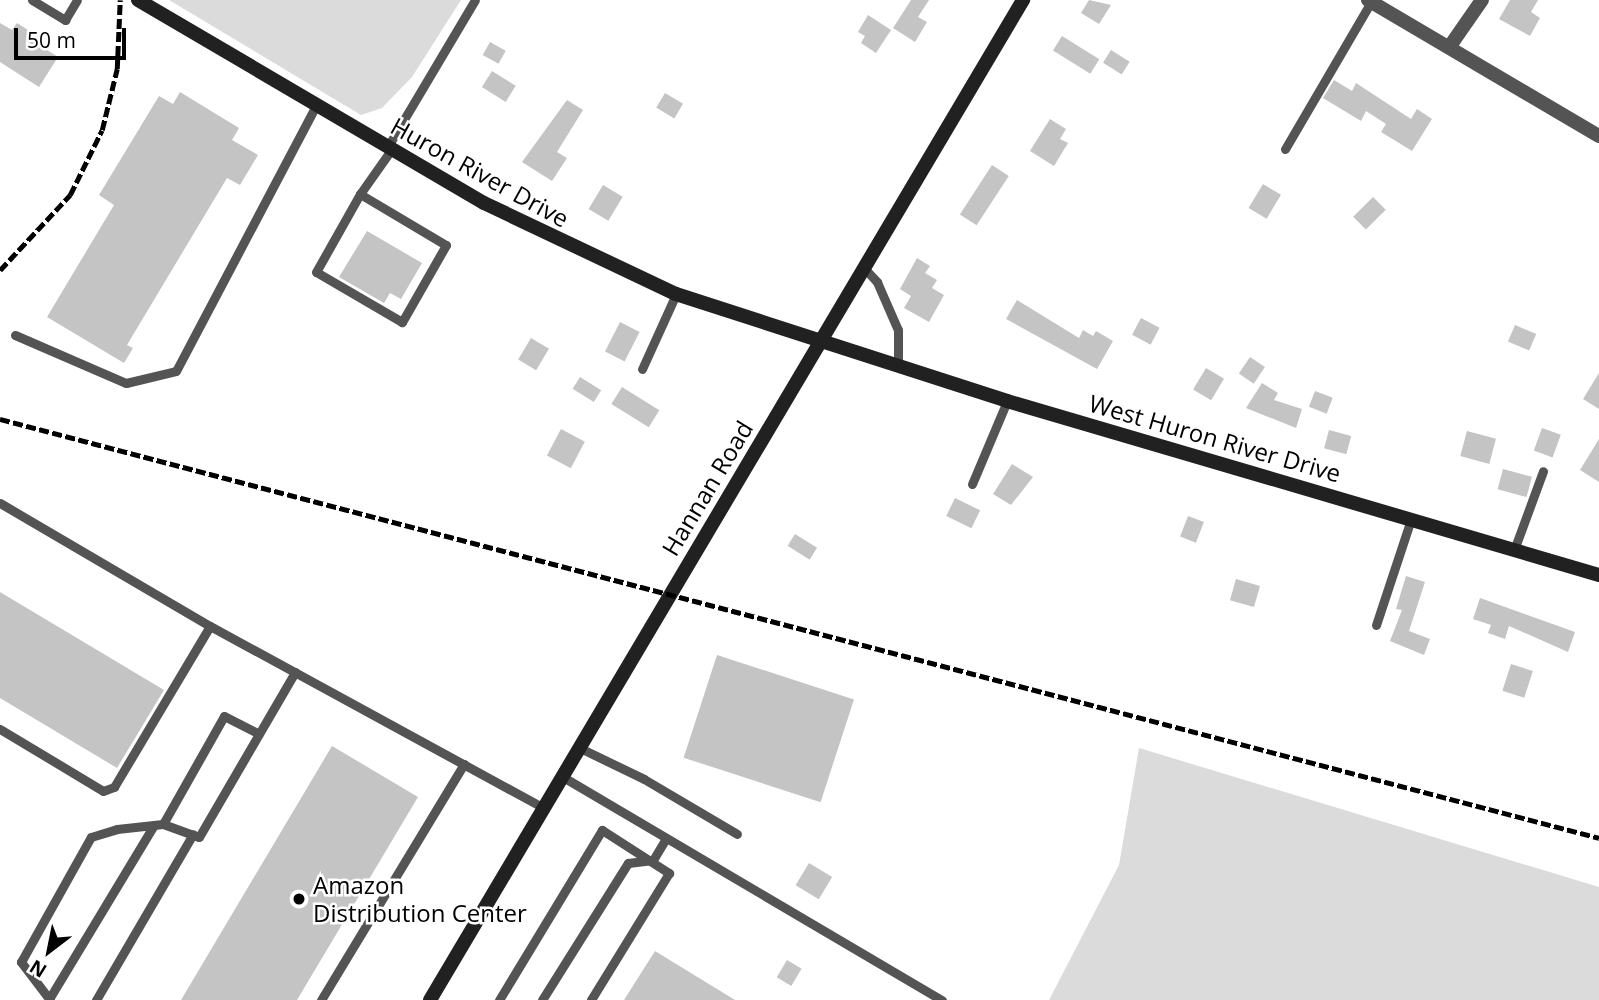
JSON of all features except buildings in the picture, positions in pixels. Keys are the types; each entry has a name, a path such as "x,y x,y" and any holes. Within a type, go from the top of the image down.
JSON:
{"main road":[{"name":"Huron River Drive","path":"138,0 502,213 677,294 820,344"},
{"name":"Hannan Road","path":"430,1000 1023,0"},
{"name":"West Huron River Drive","path":"820,344 1599,575"}],"street":[{"path":"1450,46 1482,0"},
{"path":"1369,1 1450,46 1599,136"}],"lane":[{"path":"32,0 65,20 77,0"},
{"path":"360,194 446,245 402,322 316,272 360,194 475,0"},
{"path":"1285,149 1322,78 1369,1"},
{"path":"15,335 126,383 176,371 316,106"},
{"path":"865,270 877,282 898,330 898,367"},
{"path":"642,369 677,294"},
{"path":"972,484 1007,401"},
{"path":"1514,550 1543,471"},
{"path":"0,503 210,626 544,808"},
{"path":"1376,625 1411,519"},
{"path":"0,729 103,790 114,788 210,626"},
{"path":"259,734 224,716 158,825 49,999 21,962 91,837 158,825 199,837 259,734 295,672"},
{"path":"580,748 644,779 737,834"},
{"path":"321,1000 464,764"},
{"path":"563,777 665,840 942,1000"},
{"path":"498,999 601,830 653,860 668,873 591,1000"},
{"path":"96,1000 193,834"},
{"path":"653,860 665,840"},
{"path":"542,1000 628,863 653,860"}],"shaded area":[{"path":"169,0 461,0 412,77 382,108 361,115"},
{"path":"1139,748 1599,887 1599,1000 1049,1000 1119,865"}],"railway":[{"path":"0,270 70,195 102,130 117,69 120,0"},
{"path":"0,419 1599,838"}],"place":[{"name":"Amazon Distribution Center","path":"299,899"}]}
